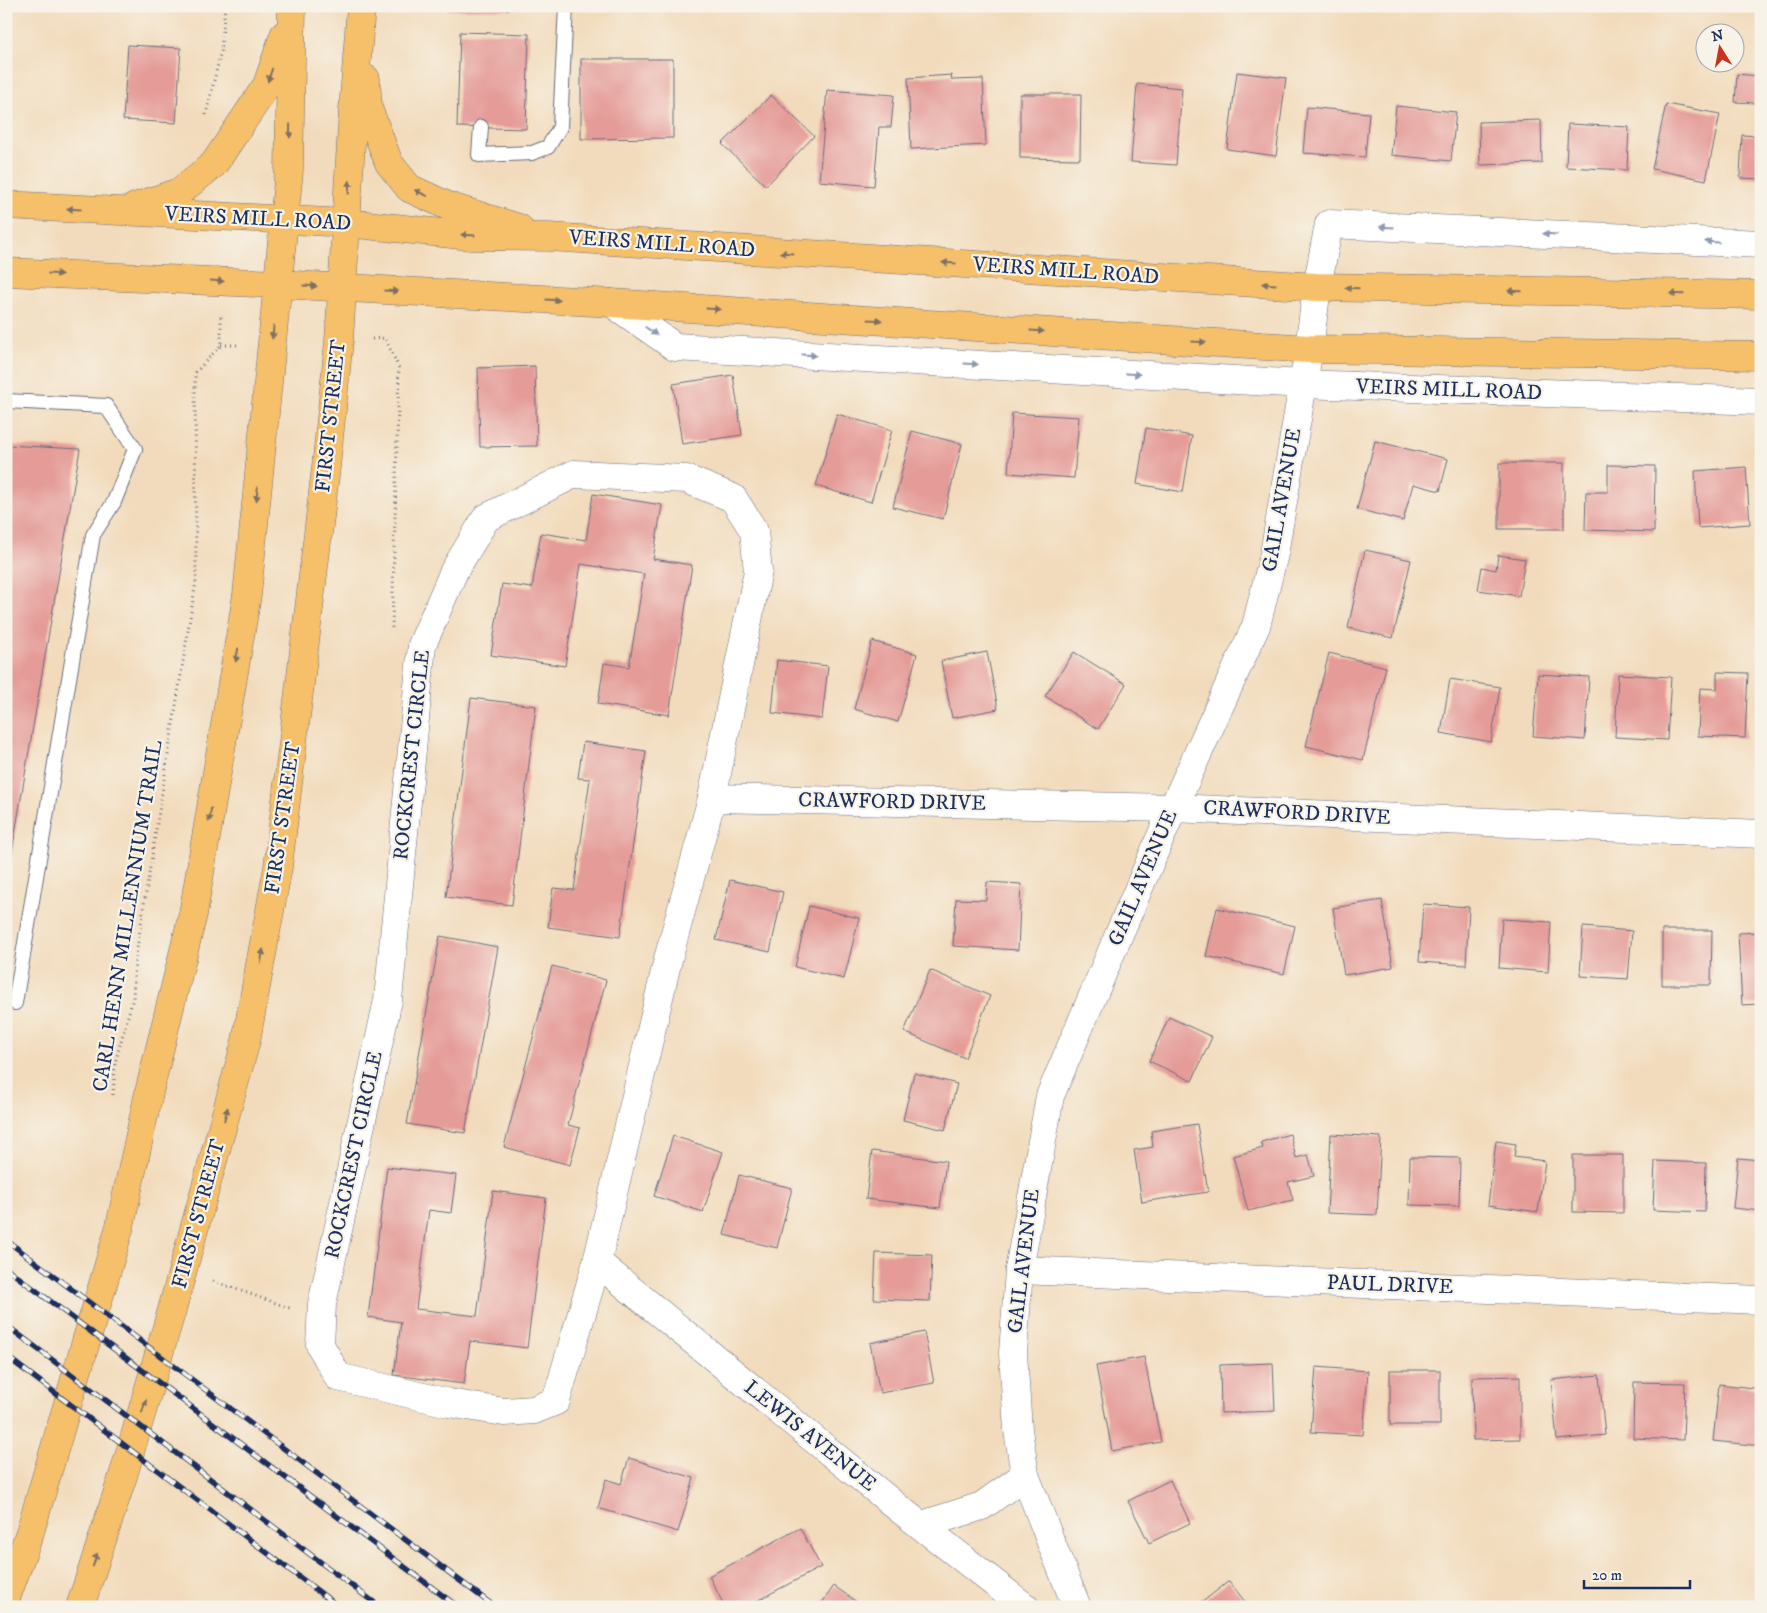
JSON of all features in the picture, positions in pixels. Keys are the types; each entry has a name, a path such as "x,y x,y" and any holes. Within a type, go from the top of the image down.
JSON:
{"main road":[{"name":"FIRST STREET","path":"80,1607 123,1476 172,1313 246,1041 278,867 326,467 347,223 361,8"},
{"path":"361,8 368,108 389,163 409,188 448,206 549,237"},
{"path":"123,211 179,192 214,164 267,85 292,9"},
{"path":"6,1598 30,1532 120,1226 150,1088 193,914 247,595 289,170 292,9"},
{"name":"VEIRS MILL ROAD","path":"6,205 347,223 471,236 549,237 1317,287 1761,295"},
{"name":"VEIRS MILL ROAD","path":"6,272 278,284 612,303 1309,349 1761,356"}],"street":[{"path":"1317,287 1330,224 1761,244"},
{"name":"GAIL AVENUE","path":"1077,1607 1025,1475 1018,1430 1013,1353 1019,1270 1050,1096 1173,808 1256,626 1274,554 1309,349 1317,287"},
{"name":"VEIRS MILL ROAD","path":"612,303 675,347 1303,384 1761,401"},
{"name":"ROCKCREST CIRCLE","path":"574,474 686,479 733,498 754,531 758,571 712,798 668,959 598,1262 556,1401 534,1410 504,1412 449,1404 338,1377 320,1345 322,1304 388,1000 422,645 454,571 486,518 574,474"},
{"name":"CRAWFORD DRIVE","path":"712,798 1173,808 1761,834"},
{"name":"LEWIS AVENUE","path":"598,1262 897,1507 1025,1607"},
{"name":"PAUL DRIVE","path":"1019,1270 1761,1300"},
{"path":"922,1525 982,1506 1025,1475"}],"lane":[{"path":"481,128 479,156 532,153 548,147 560,127 566,6"},
{"path":"6,401 106,406 135,449 114,502 92,535 15,1003"}],"path":[{"path":"202,123 206,115 222,51 225,6"},
{"path":"384,338 399,368 392,635 422,645"},
{"name":"CARL HENN MILLENNIUM TRAIL","path":"113,1102 115,1063 133,998 135,961 196,581 195,373 222,345"},
{"path":"210,1280 291,1308"}],"building":[{"path":"447,6 513,6 513,9 447,10"},
{"path":"6,32 9,32 11,112 6,112"},
{"path":"460,32 529,34 526,129 457,127"},
{"path":"128,45 181,48 176,123 123,120"},
{"path":"581,59 673,59 673,138 581,139"},
{"path":"1237,72 1286,78 1276,156 1227,149"},
{"path":"1737,74 1758,76 1756,103 1735,102"},
{"path":"951,75 952,80 983,79 986,145 911,149 908,78"},
{"path":"1137,84 1182,88 1176,165 1131,162"},
{"path":"827,90 894,95 891,127 879,127 874,186 819,181"},
{"path":"1020,94 1081,94 1080,159 1020,158"},
{"path":"771,95 814,136 766,186 722,144"},
{"path":"1666,104 1720,114 1706,180 1652,169"},
{"path":"1396,106 1456,112 1451,161 1391,155"},
{"path":"1307,107 1369,113 1365,157 1303,153"},
{"path":"1541,120 1542,163 1480,165 1479,122"},
{"path":"1568,124 1629,127 1627,170 1566,167"},
{"path":"1742,135 1761,136 1761,179 1740,178"},
{"path":"535,366 537,446 480,447 478,368"},
{"path":"733,375 742,435 682,444 673,384"},
{"path":"1012,413 1079,417 1074,478 1008,473"},
{"path":"837,414 892,430 871,502 816,486"},
{"path":"1146,428 1192,436 1183,492 1137,484"},
{"path":"912,431 962,444 943,519 893,507"},
{"path":"1375,441 1448,459 1440,491 1413,484 1403,521 1357,509"},
{"path":"6,445 80,449 7,881 6,881"},
{"path":"1499,463 1564,463 1564,529 1499,529"},
{"path":"1608,465 1655,466 1654,532 1585,530 1586,492 1608,492"},
{"path":"1746,467 1750,524 1698,528 1695,471"},
{"path":"593,494 662,505 653,559 692,565 669,715 598,704 604,663 629,667 644,574 581,564 565,666 491,655 502,584 532,588 541,533 586,540"},
{"path":"1365,550 1411,560 1393,638 1348,628"},
{"path":"1498,555 1525,559 1519,596 1478,590 1482,567 1496,570"},
{"path":"872,641 917,654 898,722 854,709"},
{"path":"987,652 998,709 952,718 941,661"},
{"path":"1074,652 1126,684 1098,729 1045,696"},
{"path":"1329,653 1386,667 1363,760 1306,746"},
{"path":"777,660 828,666 822,719 772,713"},
{"path":"1717,672 1748,673 1745,738 1698,736 1700,688 1717,689"},
{"path":"1538,674 1589,677 1585,740 1533,736"},
{"path":"1618,674 1671,677 1667,740 1615,737"},
{"path":"1450,679 1500,687 1491,742 1441,733"},
{"path":"471,698 536,706 512,905 446,897"},
{"path":"583,742 646,751 620,937 548,927 553,888 574,890 590,779 578,778"},
{"path":"730,880 783,892 770,952 716,940"},
{"path":"987,882 1021,884 1018,950 953,946 956,899 986,900"},
{"path":"1382,900 1393,967 1344,975 1333,908"},
{"path":"1423,904 1469,907 1466,965 1419,962"},
{"path":"809,906 859,918 844,979 795,967"},
{"path":"1217,908 1295,926 1284,974 1206,956"},
{"path":"1502,919 1551,922 1548,972 1499,968"},
{"path":"1583,927 1632,931 1628,979 1580,976"},
{"path":"1662,930 1712,930 1711,985 1662,985"},
{"path":"1761,932 1761,1004 1742,1005 1738,933"},
{"path":"440,936 498,947 465,1133 407,1124"},
{"path":"552,966 606,980 568,1125 580,1128 570,1165 504,1147"},
{"path":"930,970 990,996 965,1058 904,1032"},
{"path":"1169,1017 1212,1037 1192,1081 1149,1061"},
{"path":"914,1073 957,1084 945,1130 903,1120"},
{"path":"1197,1124 1208,1192 1142,1202 1134,1150 1153,1147 1151,1131"},
{"path":"1290,1134 1296,1158 1308,1155 1314,1176 1288,1182 1293,1200 1248,1211 1233,1156 1263,1148 1261,1142"},
{"path":"1331,1134 1381,1137 1377,1215 1327,1213"},
{"path":"673,1136 723,1152 703,1212 654,1196"},
{"path":"1496,1141 1516,1144 1514,1157 1545,1161 1538,1212 1488,1205"},
{"path":"872,1151 946,1161 940,1208 866,1199"},
{"path":"1573,1155 1623,1155 1623,1213 1573,1212"},
{"path":"1410,1157 1460,1158 1459,1206 1409,1205"},
{"path":"1738,1158 1761,1160 1761,1211 1733,1208"},
{"path":"1655,1161 1706,1163 1705,1212 1653,1210"},
{"path":"387,1167 456,1175 451,1213 429,1210 416,1309 477,1316 493,1191 546,1198 527,1348 470,1341 464,1384 394,1375 401,1322 368,1317"},
{"path":"739,1175 792,1188 777,1248 724,1235"},
{"path":"876,1253 932,1255 930,1301 874,1299"},
{"path":"924,1332 934,1383 880,1393 870,1343"},
{"path":"1144,1357 1161,1442 1112,1451 1096,1366"},
{"path":"1273,1363 1275,1411 1221,1413 1220,1365"},
{"path":"1316,1367 1368,1371 1363,1435 1311,1432"},
{"path":"1390,1370 1440,1370 1440,1425 1390,1425"},
{"path":"1599,1375 1605,1435 1557,1440 1551,1380"},
{"path":"1520,1376 1520,1439 1473,1440 1472,1377"},
{"path":"1634,1382 1685,1383 1683,1440 1633,1438"},
{"path":"1719,1384 1761,1389 1761,1446 1713,1441"},
{"path":"629,1458 694,1478 678,1532 598,1508 606,1479 621,1484"},
{"path":"1170,1480 1190,1523 1149,1543 1128,1501"},
{"path":"800,1528 821,1567 745,1607 725,1607 709,1576"},
{"path":"1229,1581 1249,1607 1196,1607"},
{"path":"834,1586 864,1607 819,1607"}],"railway":[{"path":"6,1240 495,1607"},
{"path":"6,1268 458,1607"},
{"path":"6,1325 380,1607"},
{"path":"6,1356 339,1607"}]}
